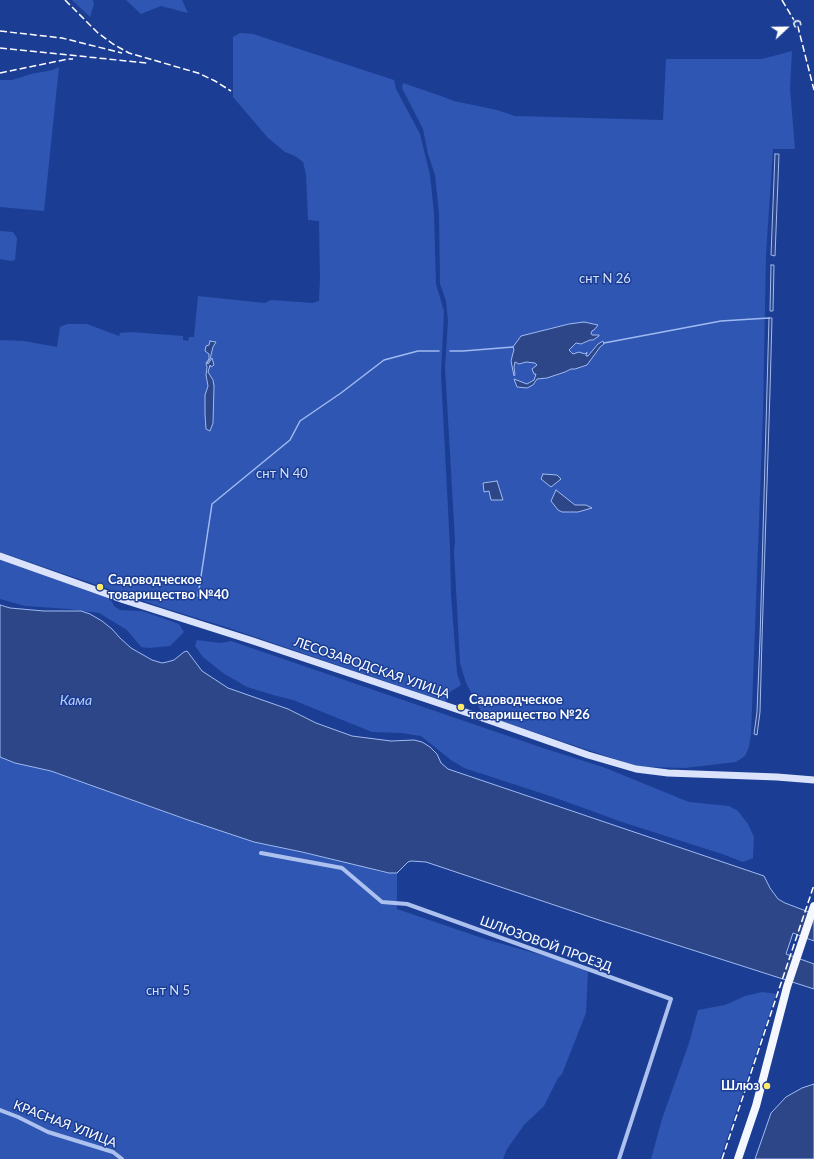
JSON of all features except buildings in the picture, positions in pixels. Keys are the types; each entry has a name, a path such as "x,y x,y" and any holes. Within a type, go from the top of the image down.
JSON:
{"main road":[{"path":"738,1159 756,1106 787,987 814,906"}],"street":[{"name":"ЛЕСОЗАВОДСКАЯ УЛИЦА","path":"0,556 122,599 253,641 588,755 636,769 668,773 814,780"},
{"name":"ШЛЮЗОВОЙ ПРОЕЗД","path":"261,853 342,868 382,902 406,904 671,999 619,1159"},
{"name":"КРАСНАЯ УЛИЦА","path":"0,1110 48,1132 113,1152 122,1159"}],"green space":[{"path":"72,0 93,0 94,4 90,17"},
{"path":"126,0 182,0 188,13 161,6 141,14"},
{"name":"снт N 40","path":"240,33 253,34 394,80 396,89 420,134 430,175 434,213 436,284 444,311 441,375 451,595 457,673 461,685 450,692 446,702 0,552 0,340 24,341 57,347 60,327 67,324 87,324 119,336 120,333 131,332 183,336 183,340 188,341 189,337 194,337 198,296 265,303 271,300 313,303 319,301 319,221 308,220 306,174 303,162 295,156 285,152 268,138 233,97 233,37"},
{"name":"снт N 26","path":"792,51 790,89 795,149 773,149 766,255 763,415 751,734 749,747 745,756 736,762 685,768 646,767 633,765 483,715 466,683 460,663 445,367 448,321 446,301 440,284 439,214 435,175 428,154 423,129 402,88 403,83 454,101 497,110 515,116 663,120 666,59 762,59"},
{"path":"59,67 44,211 0,207 0,80 12,80 31,74 53,70"},
{"path":"0,231 13,232 17,238 15,260 11,261 0,259"},
{"path":"0,560 110,598 114,606 120,610 142,611 179,624 184,632 170,646 149,648 141,647 127,630 99,613 25,606 0,599"},
{"path":"197,640 221,643 231,641 543,748 603,767 689,802 729,806 738,811 748,824 754,837 753,858 743,862 464,768 451,760 421,736 401,733 372,732 293,700 247,687 223,673 203,657 195,646"},
{"name":"снт N 5","path":"0,757 15,763 51,771 254,842 356,864 381,872 397,873 397,909 485,939 573,964 588,972 586,1013 562,1074 558,1078 544,1106 524,1125 507,1149 503,1159 0,1159"},
{"path":"762,992 776,994 720,1159 651,1159 662,1119 689,1043 698,1010 725,1005 745,996"}],"water":[{"path":"775,154 779,154 775,256 771,255"},
{"path":"771,265 774,265 773,311 770,311"},
{"path":"769,318 772,318 770,391 760,712 757,735 754,734 757,712 760,639"},
{"path":"584,322 598,325 591,333 592,335 599,336 593,340 581,344 576,343 569,350 573,354 579,352 585,354 587,352 586,356 588,356 598,344 603,341 604,344 600,347 587,365 547,378 537,379 533,385 527,388 517,387 514,379 527,384 534,380 536,374 534,374 532,369 537,365 535,363 526,362 519,364 515,362 514,376 511,361 514,350 513,347 521,336 569,324"},
{"path":"210,341 216,342 210,359 207,363 208,364 212,358 214,365 211,367 210,365 208,372 213,380 214,386 213,423 210,431 206,429 205,414 205,395 208,386 206,363 209,359 209,354 205,351 206,346 209,345"},
{"path":"543,474 557,475 561,479 551,487 541,479"},
{"path":"497,481 503,500 491,500 489,491 484,492 483,483"},
{"path":"556,490 575,505 586,505 592,508 578,512 562,512 558,510 551,501"},
{"name":"Кама","path":"0,605 10,608 44,611 81,611 90,614 112,629 131,648 152,660 162,663 167,662 174,660 187,651 202,671 228,688 288,709 316,723 352,736 391,741 414,740 422,742 437,754 441,763 448,769 764,876 778,899 814,914 814,941 793,933 786,954 814,964 814,989 599,920 426,862 411,861 397,873 389,873 254,842 51,771 15,763 0,757"},
{"path":"814,1084 814,1159 755,1159 771,1113 786,1097 802,1088"}],"waterway":[{"path":"604,343 721,321 769,318"},
{"path":"450,351 513,347"},
{"path":"198,596 212,504 290,440 300,421 341,393 384,360 418,351 439,351"}],"railway":[{"path":"65,0 98,33 129,53 198,73 231,91"},
{"path":"782,0 798,27 814,90"},
{"path":"0,31 62,38 122,53"},
{"path":"0,48 147,63"},
{"path":"0,73 73,59"},
{"path":"722,1159 814,885"}],"place":[{"name":"Садоводческое товарищество №40","path":"100,587"},
{"name":"Садоводческое товарищество №26","path":"461,707"},
{"name":"Шлюз","path":"767,1086"}]}
